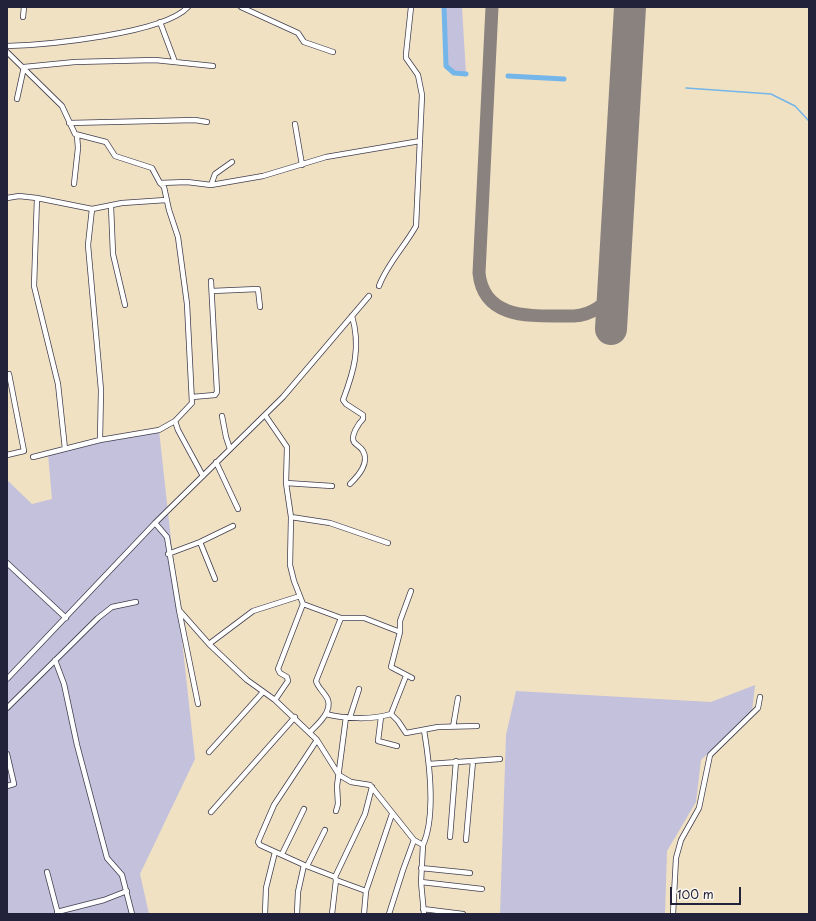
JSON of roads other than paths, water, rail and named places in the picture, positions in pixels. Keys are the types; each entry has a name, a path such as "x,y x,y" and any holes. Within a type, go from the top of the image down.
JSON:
{"street":[{"path":"23,17 24,7"},
{"path":"7,46 74,41 115,33 160,22 181,15 188,7"},
{"path":"241,7 298,33 304,42 333,52"},
{"path":"379,286 383,274 408,240 416,226 422,95 420,82 414,67 406,58 411,7"},
{"path":"160,22 175,62"},
{"path":"7,61 8,53"},
{"path":"8,53 24,67 62,106 73,132 77,136 103,140 108,144 115,156 148,165 155,172 160,184 164,187 166,200 178,237 187,304 192,402 175,420 159,430 100,440 33,457"},
{"path":"24,67 75,62 155,60 213,66"},
{"path":"17,99 24,67"},
{"path":"69,122 195,120 207,122"},
{"path":"295,124 302,165"},
{"path":"74,184 78,148 77,136"},
{"path":"160,184 187,182 211,185 263,176 326,157 420,141"},
{"path":"211,185 215,174 232,162"},
{"path":"7,198 19,196 37,198 92,209 122,203 166,200"},
{"path":"37,198 34,286 58,384 65,449"},
{"path":"111,206 113,254 125,305"},
{"path":"92,209 88,245 101,390 100,440"},
{"path":"192,397 210,396 215,395 217,392 211,281"},
{"path":"212,290 258,289 260,307"},
{"path":"7,679 156,523 283,396 370,296"},
{"path":"350,484 363,468 364,457 363,451 353,439 359,424 363,419 363,415 346,404 343,400 354,372 356,339 352,316"},
{"path":"7,455 24,451 9,374"},
{"path":"264,415 287,447 286,483 290,517 290,565 303,604 278,669 280,673 288,677 288,681 275,700"},
{"path":"222,416 230,449"},
{"path":"175,420 178,430 203,476"},
{"path":"216,462 238,509"},
{"path":"286,483 332,486"},
{"path":"290,517 330,523 388,543"},
{"path":"156,523 167,537 168,554 198,704"},
{"path":"168,554 200,542 233,526"},
{"path":"200,542 215,579"},
{"path":"7,563 66,618"},
{"path":"411,591 400,621 400,632 391,667 412,678"},
{"path":"209,644 253,612 300,596"},
{"path":"7,708 82,632 112,607 136,602"},
{"path":"303,604 341,618 364,618 400,632"},
{"path":"179,610 209,644 263,692 295,717 310,732 317,740 339,775 346,781 370,785 414,840 423,845"},
{"path":"310,732 326,714 328,700 316,681 341,618"},
{"path":"55,660 64,684 77,745 107,858 122,875 132,914"},
{"path":"326,714 348,717 381,718 391,714 406,676"},
{"path":"336,812 338,804 339,775 348,717 359,689"},
{"path":"209,752 263,692"},
{"path":"673,914 676,858 681,840 699,808 710,755 758,708 760,697"},
{"path":"453,727 458,698"},
{"path":"391,714 406,733 453,727 477,726"},
{"path":"212,812 295,717"},
{"path":"381,718 378,741 397,746"},
{"path":"424,730 429,764 429,815 423,845 421,868 423,912 463,914"},
{"path":"317,740 274,805 258,842 260,845 305,866 366,891"},
{"path":"7,754 14,784 7,786"},
{"path":"429,764 500,759"},
{"path":"450,837 456,761"},
{"path":"466,840 473,761"},
{"path":"332,914 336,879 365,814 372,787"},
{"path":"282,854 304,809"},
{"path":"364,914 366,891 392,814"},
{"path":"297,914 298,892 305,866 325,830"},
{"path":"389,914 414,840"},
{"path":"266,914 266,888 275,852"},
{"path":"421,868 470,873"},
{"path":"47,872 57,913 104,900 127,891"},
{"path":"421,882 482,889"}],"waterway":[{"path":"444,7 446,66 454,73 466,74"},
{"path":"508,76 564,79"},
{"path":"686,88 771,94 795,106 809,121"}]}
